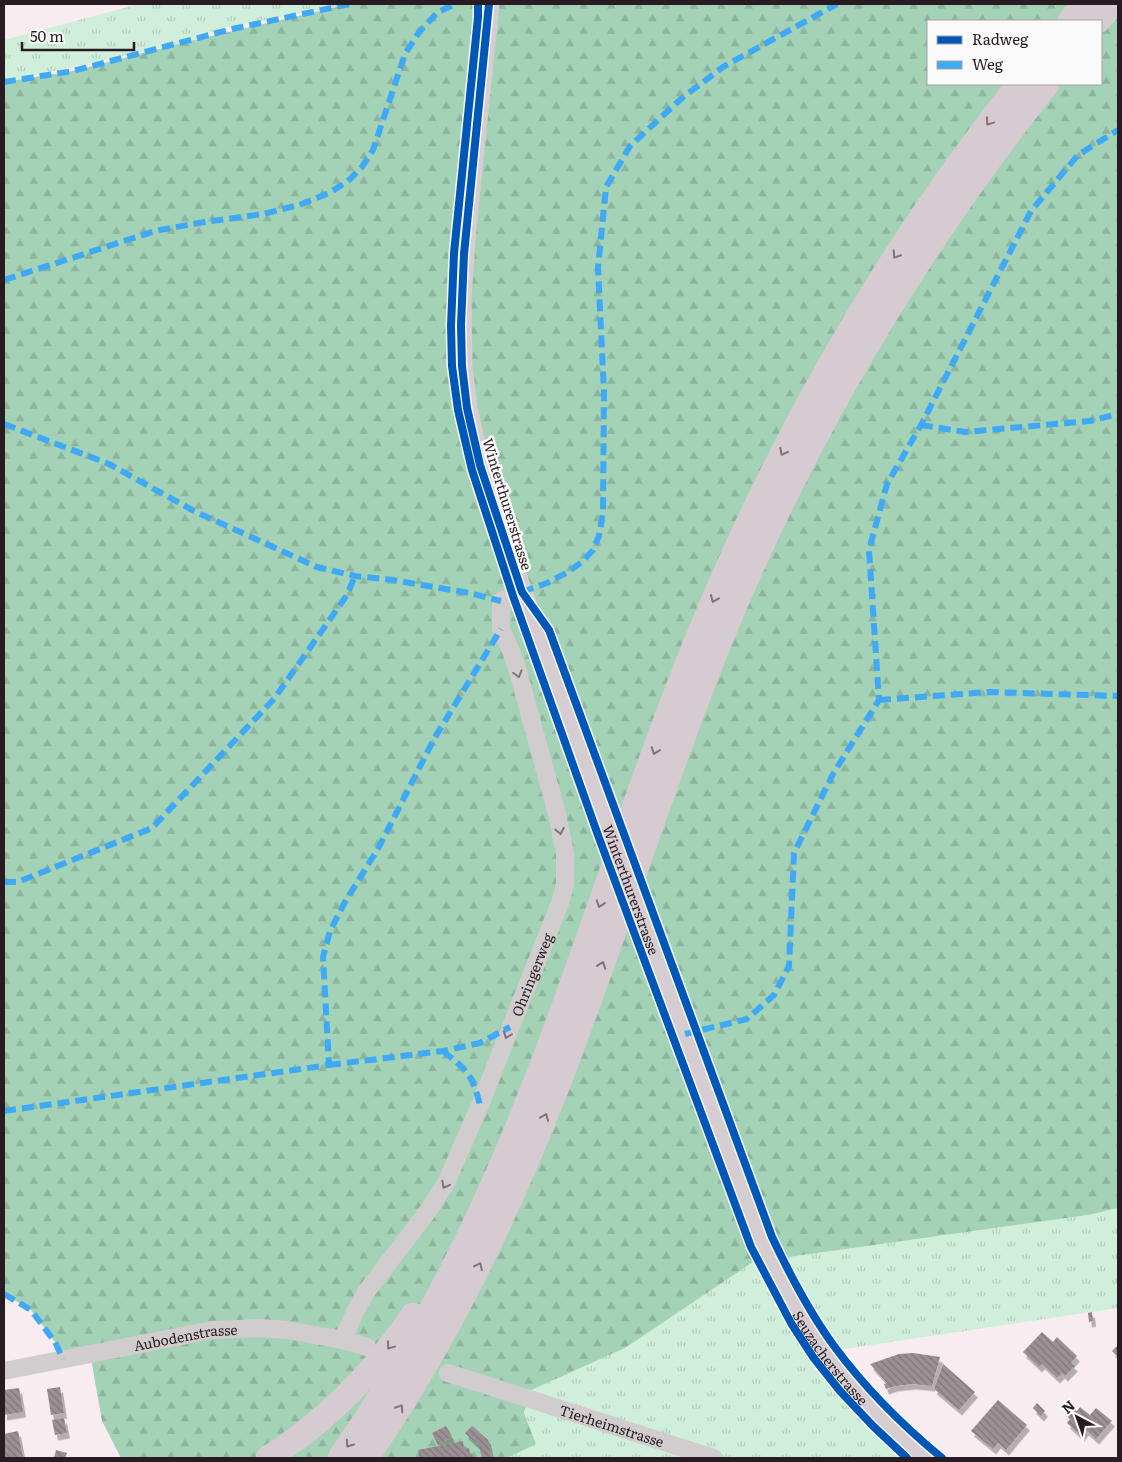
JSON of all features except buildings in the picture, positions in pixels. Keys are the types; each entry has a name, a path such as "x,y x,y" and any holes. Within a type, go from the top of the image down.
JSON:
{"highway":[{"path":"1071,20 1085,4"},
{"path":"1099,20 1113,4"},
{"path":"340,1458 398,1369 438,1298 470,1236 503,1161 537,1077 678,688 707,616 759,500 805,409 858,316 930,204 968,150 1018,85"},
{"path":"366,1458 395,1415 437,1345 476,1272 511,1199 572,1047 700,693 746,579 784,498 841,389 912,271 968,188 1045,85"},
{"path":"268,1458 318,1422 367,1374 404,1328 470,1236"}],"main road":[{"name":"Winterthurerstrasse","path":"489,4 464,263 461,325 462,366 467,408 480,466 522,592 761,1242"},
{"name":"Seuzacherstrasse","path":"761,1242 799,1316 824,1352 848,1383 879,1416 924,1458"}],"street":[{"name":"Ohringerweg","path":"343,1340 366,1292 431,1206 446,1183 480,1106 553,923 565,885 565,854 557,814 517,668 501,629 501,600 522,592"},
{"name":"Aubodenstrasse","path":"4,1371 212,1330 274,1329 343,1340 367,1347"},
{"name":"Tierheimstrasse","path":"448,1373 714,1458"}],"green space":[{"path":"139,4 350,4 222,28 190,41 4,82 4,40"},
{"path":"350,4 1118,4 1118,1208 1088,1215 753,1262 625,1348 529,1391 524,1413 536,1444 507,1458 121,1458 102,1421 90,1353 63,1359 55,1342 31,1310 4,1294 4,82 73,71 190,41"},
{"path":"1118,1208 1118,1308 824,1352 924,1458 506,1457 536,1444 524,1413 529,1391 625,1348 753,1262 1088,1215"}],"marked path":[{"path":"4,82 73,71 232,29 350,4"},
{"path":"4,280 155,231 263,214 299,205 329,193 348,181 362,167 373,150 405,54 420,31 438,12 456,4"},
{"path":"522,592 547,583 582,562 593,550 599,536 603,513 604,392 598,268 606,187 630,146 682,98 723,67 837,4"},
{"path":"685,1034 747,1019 774,995 789,966 794,853 833,774 879,700 869,550 887,484 921,425 1031,211 1078,155 1118,130"},
{"path":"921,425 965,432 1090,421 1118,414"},
{"path":"4,424 109,464 194,511 317,567 355,576 393,580 469,593 501,601"},
{"path":"4,882 18,882 152,828 274,699 347,595 355,576"},
{"path":"4,1111 329,1065 323,957 330,931 345,902 379,847 434,739 501,629"},
{"path":"879,700 989,692 1118,696"},
{"path":"329,1065 443,1051 480,1043 510,1027"},
{"path":"443,1051 468,1074 480,1105"},
{"path":"4,1294 31,1310 55,1342 63,1359"}],"cycle path":[{"path":"478,4 454,253 451,326 452,366 458,410 472,470 513,596 599,838 751,1247 791,1323 813,1357 840,1391 907,1458"},
{"path":"489,4 464,254 461,325 462,366 467,408 480,465 522,592 549,630 772,1237 808,1307 846,1362 885,1405 942,1458"}]}
